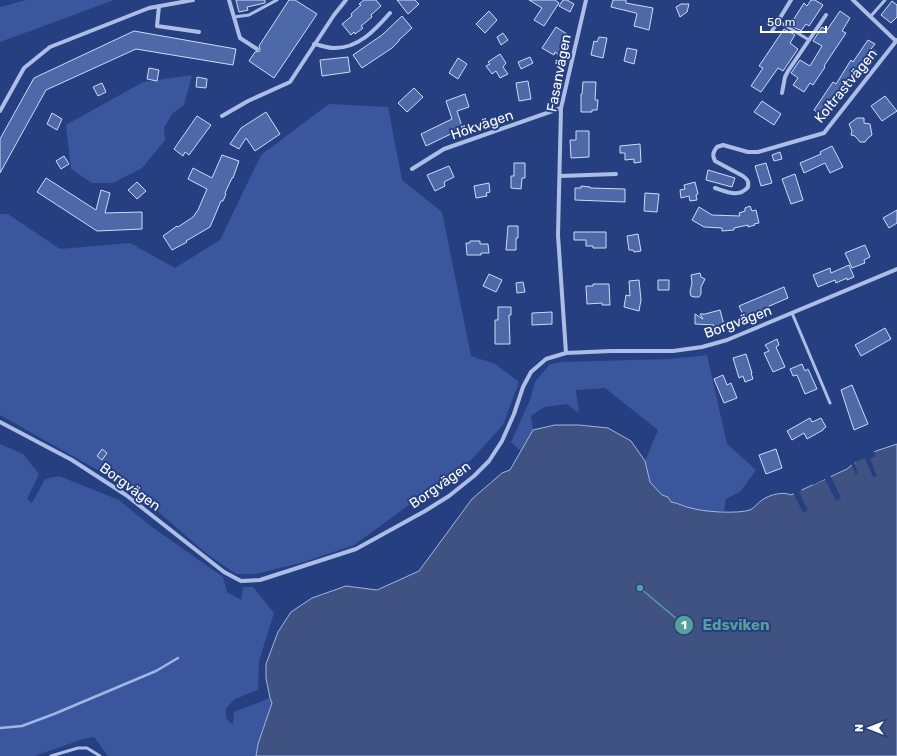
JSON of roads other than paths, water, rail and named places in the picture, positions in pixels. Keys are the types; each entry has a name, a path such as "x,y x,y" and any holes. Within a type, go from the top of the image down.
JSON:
{"street":[{"path":"0,111 24,68 50,47 149,8 193,0"},
{"path":"229,0 240,38 257,49"},
{"path":"222,116 248,101 290,82 314,44 346,0"},
{"name":"Fasanvägen","path":"566,353 558,235 561,108 586,0"},
{"path":"772,31 790,0"},
{"name":"Koltrastvägen","path":"715,188 733,194 740,194 748,187 749,183 743,176 714,162 713,152 717,147 723,146 748,152 758,152 824,133 897,41 853,0"},
{"path":"159,6 157,26 199,32"},
{"path":"314,44 332,48 344,47 362,41 377,28 390,13"},
{"path":"782,93 784,77 826,15"},
{"name":"Hökvägen","path":"412,169 444,149 561,108"},
{"path":"560,176 616,174"},
{"name":"Borgvägen","path":"0,422 72,460 126,495 224,572 241,581 260,580 356,549 449,496 474,476 489,461 502,441 514,414 522,387 531,372 546,360 566,353 673,351 702,347 728,340 897,269"}],"lane":[{"path":"234,17 249,15 277,0"},
{"path":"870,16 885,0"},
{"path":"778,21 809,40"},
{"path":"792,314 830,403"},
{"path":"51,756 78,748 87,748 100,756"}],"waterway":[{"path":"0,728 22,726 54,714 156,671 178,658"}],"place":[{"name":"Edsviken","path":"640,588"}]}
